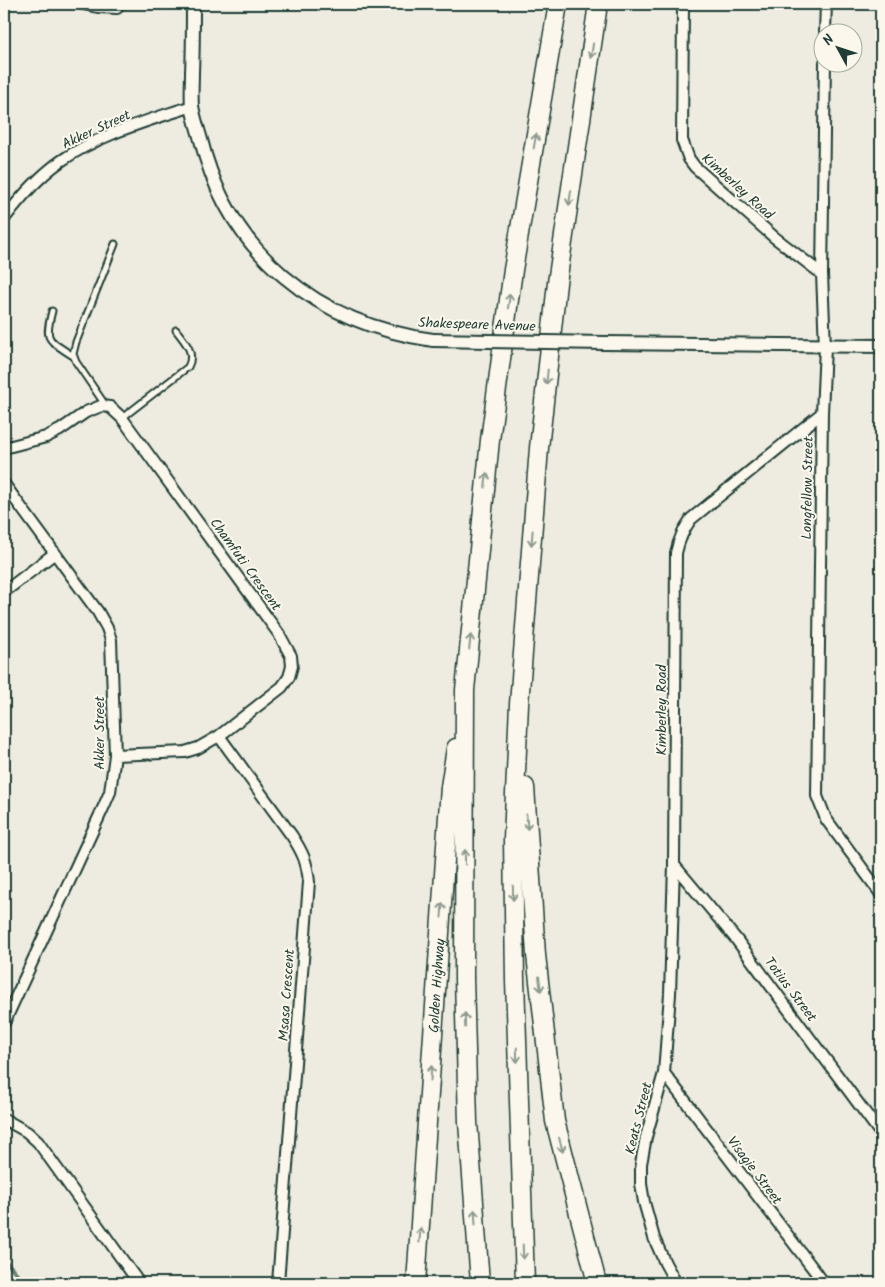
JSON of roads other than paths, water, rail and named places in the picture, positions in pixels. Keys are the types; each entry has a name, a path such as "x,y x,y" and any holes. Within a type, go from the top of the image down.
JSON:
{"highway":[{"path":"480,1283 468,1122 464,978 466,690 491,430 513,270 558,4"},
{"path":"525,1283 512,839 519,704 539,448 556,293 598,4"},
{"name":"Golden Highway","path":"416,1283 450,787 466,690"},
{"path":"519,704 536,955 555,1121 597,1283"}],"street":[{"path":"82,4 117,8"},
{"name":"Shakespeare Avenue","path":"193,4 192,106 210,172 220,194 246,235 279,272 312,297 344,315 391,332 433,340 825,347 881,346"},
{"name":"Kimberley Road","path":"683,4 682,140 689,159 695,167 774,237 822,274"},
{"path":"825,22 826,4"},
{"name":"Longfellow Street","path":"825,72 822,274 825,347 822,412 817,796 826,819 881,894"},
{"name":"Akker Street","path":"4,219 42,176 68,156 102,139 192,106"},
{"path":"4,448 46,437 91,410 106,406"},
{"name":"Chamfuti Crescent","path":"106,406 113,409 122,418 279,634 292,656 291,671 282,687 219,736 198,748 185,752 115,755"},
{"name":"Kimberley Road","path":"664,1073 670,994 674,865 676,553 679,539 683,529 702,509 822,412"},
{"name":"Akker Street","path":"4,484 98,612 109,633 115,755 110,792 4,1023"},
{"path":"4,592 55,553"},
{"name":"Msasa Crescent","path":"219,736 303,852 307,864 309,882 278,1283"},
{"name":"Totius Street","path":"674,865 736,939 881,1134"},
{"name":"Keats Street","path":"664,1073 646,1137 641,1164 641,1184 654,1238 665,1264 676,1283"},
{"name":"Visagie Street","path":"664,1073 824,1283"},
{"path":"4,1119 27,1132 38,1142 139,1283"}],"lane":[{"path":"73,356 76,342 115,244"},
{"path":"52,311 47,330 48,336 53,342 73,356 106,406"},
{"path":"122,418 188,366 191,354 176,330"}],"waterway":[{"path":"4,1259 25,1283"}]}
